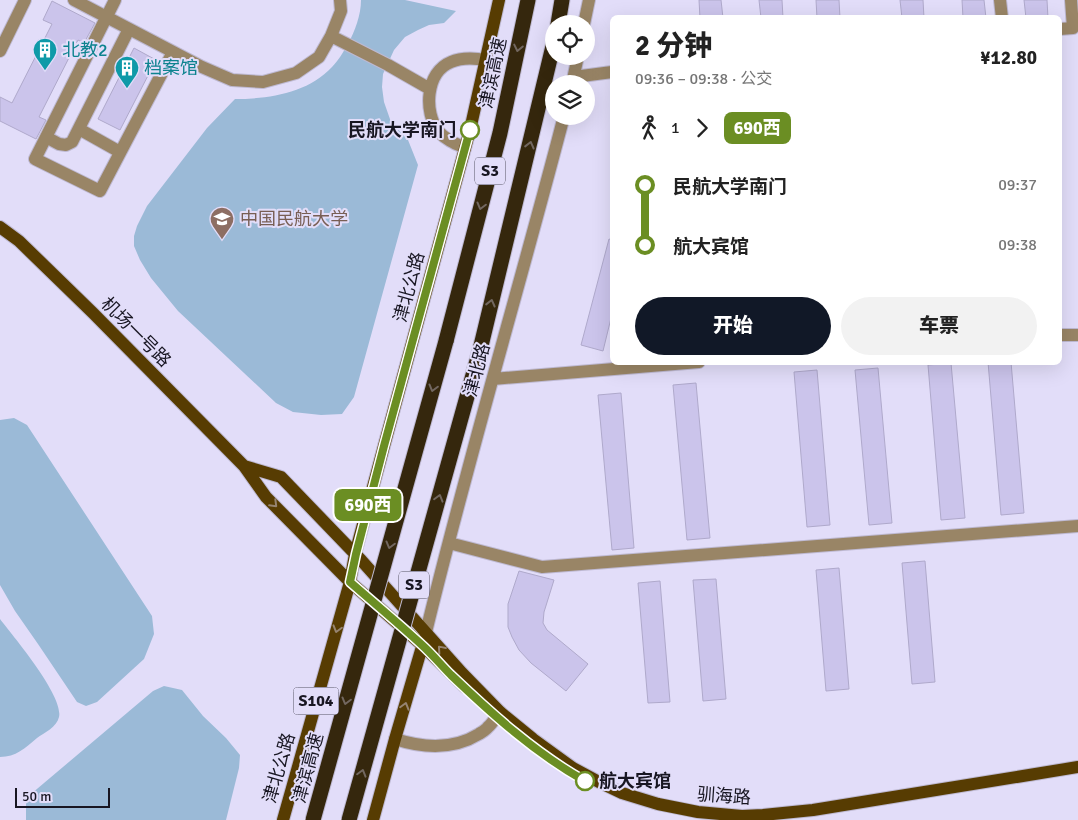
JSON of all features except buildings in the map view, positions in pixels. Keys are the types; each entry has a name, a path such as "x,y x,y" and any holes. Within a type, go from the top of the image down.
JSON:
{"highway":[{"name":"津滨高速","path":"313,820 446,341 500,132 528,0"},
{"path":"560,15 562,0"},
{"name":"S3","path":"349,820 480,350 548,65"}],"main road":[{"name":"津北公路","path":"358,557 476,107 499,0"},
{"name":"津北公路","path":"283,820 477,127 505,0"},
{"name":"机场一号路","path":"0,227 19,241 86,306 244,466 266,497 350,582"},
{"name":"机场一号路","path":"244,466 281,477 358,557"},
{"path":"358,557 426,632 373,820"},
{"path":"350,582 422,646"},
{"name":"驯海路","path":"426,632 498,714 525,740 554,762 594,786 616,796 674,814 706,820"},
{"name":"驯海路","path":"422,646 450,674 498,714 573,768 622,793 684,810 742,816 813,810 1078,767"},
{"name":"驯海路","path":"771,820 817,815 1078,773"}],"street":[{"path":"0,51 25,0"},
{"path":"74,0 202,68 232,80 263,82 296,73 319,57 331,36 341,11 340,0"},
{"path":"115,0 35,159 100,191 173,52"},
{"path":"586,15 589,0"},
{"path":"1000,0 1002,15"},
{"path":"1062,29 1073,28 1070,0"},
{"path":"46,137 59,144 66,145 72,142 129,29"},
{"path":"331,36 430,89"},
{"path":"465,148 440,133 432,121 430,89 439,71 450,62 476,58 486,60"},
{"path":"595,75 610,72"},
{"name":"津北路","path":"426,632 562,125"},
{"path":"79,129 120,152"},
{"path":"1062,336 1078,335"},
{"path":"493,379 663,365"},
{"path":"449,543 542,567 1078,526"},
{"path":"395,739 422,745 452,745 471,738 488,728 498,714"}],"water":[{"path":"361,0 405,0 456,11 444,23 429,25 405,37 394,50 383,74 384,102 391,122 408,140 418,165 354,397 342,414 321,415 293,412 276,403 178,311 151,278 140,260 134,246 134,236 147,206 207,128 235,99 274,96 300,89 322,76 337,62 353,34 359,17"},
{"path":"14,418 27,425 152,616 154,634 144,659 97,702 86,706 77,702 15,611 0,585 0,420"},
{"path":"0,619 46,681 54,695 59,717 58,721 47,732 16,754 6,757 0,757"},
{"path":"164,686 182,690 203,716 226,738 240,755 239,768 226,820 26,820 26,804 31,794 153,691"}],"bus line":[{"name":"690西","path":"470,130 384,446 350,582 422,646 496,716 554,762 585,781"}],"place":[{"name":"北教2","path":"45,71"},
{"name":"档案馆","path":"127,89"},
{"name":"民航大学南门","path":"470,130"},
{"name":"中国民航大学","path":"222,240"},
{"name":"航大宾馆","path":"585,781"}]}
